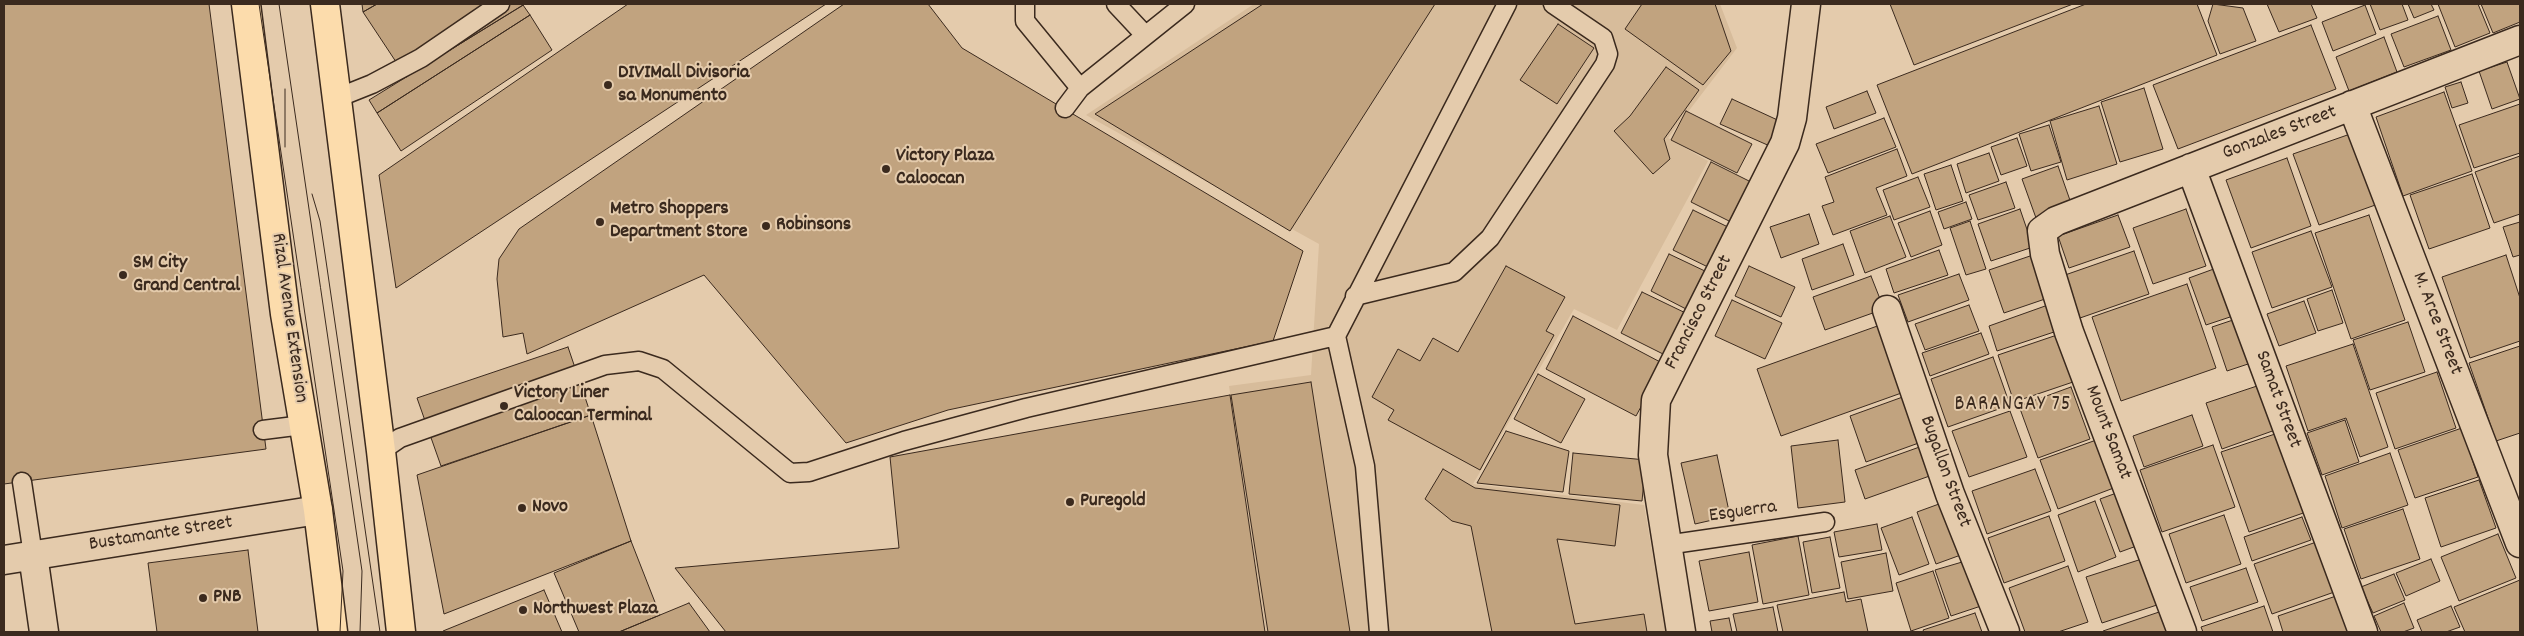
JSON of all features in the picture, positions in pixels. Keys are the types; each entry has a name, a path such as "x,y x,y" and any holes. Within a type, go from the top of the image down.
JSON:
{"main road":[{"name":"Rizal Avenue Extension","path":"246,4 285,314 318,510 333,632"},
{"path":"325,4 381,451 401,632"}],"street":[{"name":"Francisco Street","path":"1681,632 1653,455 1656,400 1785,143 1792,118 1806,4"},
{"name":"Gonzales Street","path":"2042,231 2056,221 2352,105 2518,48"},
{"name":"M. Arce Street","path":"2352,105 2520,543"},
{"name":"Samat Street","path":"2190,168 2363,632"},
{"name":"Mount Samat","path":"2042,231 2045,254 2069,332 2182,632"},
{"name":"Bugallon Street","path":"1887,310 1950,494 2005,632"},
{"name":"Bustamante Street","path":"4,560 318,510"},
{"path":"33,555 44,632"}],"lane":[{"path":"337,98 372,84 421,58 500,4"},
{"path":"1025,4 1025,21 1080,88"},
{"path":"1116,4 1145,35"},
{"path":"1065,108 1080,88 1184,4"},
{"path":"1379,632 1365,466 1336,336 1507,4"},
{"path":"1355,296 1454,272 1490,238 1605,64 1608,54 1602,38 1553,4"},
{"path":"381,451 400,438 605,365 640,361 663,369 790,473 809,472 904,441 1026,408 1336,336"},
{"path":"263,430 303,425"},
{"path":"22,482 33,555"},
{"name":"Esguerra","path":"1666,545 1826,522"}],"shaded area":[{"path":"1254,4 1720,4 1737,48 1668,138 1708,161 1617,330 1574,309 1473,484 1644,505 1666,632 1266,632 1229,386 1311,375 1319,244 1086,115"}],"building":[{"name":"SM City Grand Central","path":"4,4 209,4 266,449 4,484"},
{"path":"362,4 377,4 363,12"},
{"path":"377,4 525,4 406,77 363,12"},
{"name":"DIVIMall Divisoria sa Monumento","path":"628,4 826,4 396,288 379,175"},
{"name":"Victory Plaza Caloocan","path":"844,4 928,4 962,48 1303,251 1273,341 948,410 846,443 704,275 527,354 523,333 503,337 497,279 499,259 519,229"},
{"path":"1263,4 1435,4 1290,231 1095,114"},
{"path":"1642,4 1715,4 1731,51 1703,85 1625,29"},
{"path":"1890,4 2073,4 1914,65"},
{"path":"2086,4 2197,4 2217,55 1912,174 1877,85"},
{"path":"2213,4 2243,8 2256,41 2220,54 2208,21"},
{"path":"2267,4 2311,4 2317,18 2279,32"},
{"path":"2370,4 2402,4 2408,20 2380,30"},
{"path":"2408,4 2431,4 2434,10 2414,18"},
{"path":"2438,4 2478,4 2490,33 2455,47"},
{"path":"2481,4 2520,4 2520,22 2493,33"},
{"path":"523,5 530,15 377,113 369,100"},
{"path":"2365,5 2376,34 2333,51 2322,22"},
{"path":"530,15 552,50 401,151 377,113"},
{"path":"2438,16 2451,50 2404,67 2391,34"},
{"path":"1558,24 1594,48 1557,104 1520,80"},
{"path":"2311,25 2336,89 2178,149 2153,85"},
{"path":"2384,37 2397,72 2349,91 2336,57"},
{"path":"2507,62 2520,99 2492,109 2479,71"},
{"path":"1666,67 1699,90 1664,139 1670,159 1653,174 1614,131 1630,116"},
{"path":"2461,82 2468,103 2452,108 2445,87"},
{"path":"2144,88 2163,149 2120,162 2101,102"},
{"path":"1867,91 1876,113 1834,129 1826,107"},
{"path":"2444,92 2472,171 2403,196 2376,117"},
{"path":"1732,99 1784,123 1772,147 1720,124"},
{"path":"2520,104 2520,153 2474,168 2459,125"},
{"path":"2099,106 2117,164 2067,180 2050,121"},
{"path":"1686,111 1752,144 1737,173 1671,140"},
{"path":"1884,118 1896,147 1828,173 1816,144"},
{"path":"2049,125 2061,162 2031,171 2019,134"},
{"path":"2356,132 2381,203 2319,225 2293,154"},
{"path":"2017,138 2027,166 2001,175 1991,147"},
{"path":"1897,149 1907,176 1876,188 1887,215 1833,235 1822,206 1834,202 1825,177"},
{"path":"1989,153 1999,181 1966,193 1957,164"},
{"path":"2520,156 2520,214 2494,223 2475,172"},
{"path":"2287,158 2311,226 2251,248 2226,180"},
{"path":"1711,162 1753,183 1733,223 1691,202"},
{"path":"1951,165 1963,201 1936,210 1924,174"},
{"path":"2058,166 2072,206 2036,218 2022,179"},
{"path":"2472,174 2490,228 2429,249 2410,195"},
{"path":"1918,177 1930,207 1894,220 1883,190"},
{"path":"2006,182 2015,208 1978,220 1969,195"},
{"path":"1966,202 1972,219 1944,229 1938,212"},
{"path":"2020,209 2033,247 1991,261 1978,224"},
{"path":"2186,209 2206,266 2153,284 2133,228"},
{"path":"1693,210 1730,228 1710,268 1673,250"},
{"path":"1930,211 1942,245 1911,257 1898,223"},
{"path":"1809,214 1819,244 1781,258 1770,227"},
{"path":"2118,215 2130,247 2069,268 2058,236"},
{"path":"2369,215 2405,320 2351,339 2315,233"},
{"path":"1890,216 1906,257 1865,273 1850,231"},
{"path":"1970,221 1986,269 1966,275 1950,228"},
{"path":"2520,222 2520,255 2513,257 2503,227"},
{"path":"2311,231 2332,287 2272,308 2252,252"},
{"path":"1843,244 1854,275 1812,290 1802,259"},
{"path":"1939,250 1948,275 1894,293 1886,269"},
{"path":"2134,251 2149,294 2080,318 2065,275"},
{"path":"1669,254 1707,272 1688,310 1651,291"},
{"path":"2033,255 2048,298 2004,313 1989,270"},
{"path":"2506,255 2520,298 2520,341 2470,358 2442,277"},
{"path":"1506,266 1565,297 1546,331 1554,335 1480,470 1388,420 1394,410 1372,397 1398,349 1420,361 1433,338 1458,352"},
{"path":"1749,266 1795,287 1781,317 1735,296"},
{"path":"2222,266 2239,314 2206,325 2189,278"},
{"path":"1959,274 1969,300 1908,322 1898,295"},
{"path":"1871,276 1884,309 1825,330 1813,297"},
{"path":"2187,284 2216,368 2121,401 2092,317"},
{"path":"2332,290 2343,323 2318,331 2307,299"},
{"path":"1642,292 1696,318 1675,360 1621,333"},
{"path":"1732,300 1782,323 1765,359 1715,336"},
{"path":"2304,301 2316,333 2279,346 2267,314"},
{"path":"1969,305 1979,331 1925,350 1915,324"},
{"path":"2048,305 2057,331 1997,351 1989,326"},
{"path":"1573,316 1664,364 1636,416 1546,369"},
{"path":"2242,317 2257,361 2227,371 2212,327"},
{"path":"2408,322 2425,372 2370,390 2353,340"},
{"path":"1883,324 1907,391 1781,436 1757,369"},
{"path":"1981,333 1989,354 1930,376 1922,353"},
{"path":"2060,334 2076,381 2014,402 1998,355"},
{"path":"2353,344 2388,447 2360,457 2346,418 2308,431 2286,366"},
{"path":"2520,346 2520,433 2496,441 2469,363"},
{"name":"Victory Liner Caloocan Terminal","path":"568,347 591,415 441,466 417,398"},
{"path":"1993,357 2010,405 1948,427 1931,379"},
{"path":"2437,372 2456,428 2395,449 2376,393"},
{"path":"1538,374 1585,399 1561,443 1514,419"},
{"path":"1311,382 1350,632 1268,632 1231,395"},
{"path":"2263,384 2278,429 2222,449 2206,403"},
{"path":"2071,387 2090,439 2038,458 2019,406"},
{"path":"1911,394 1927,440 1866,462 1850,416"},
{"name":"Puregold","path":"1230,395 1265,632 726,632 675,568 899,548 890,457"},
{"path":"2010,411 2027,457 1969,477 1952,431"},
{"name":"Novo","path":"591,415 631,541 444,614 417,475"},
{"path":"2192,415 2203,446 2144,467 2133,436"},
{"path":"2345,420 2359,462 2322,475 2307,433"},
{"path":"2462,428 2478,477 2415,498 2398,450"},
{"path":"1506,431 1569,451 1563,492 1477,483"},
{"path":"2281,432 2309,511 2249,532 2221,452"},
{"path":"2102,438 2119,486 2058,509 2040,460"},
{"path":"1838,440 1845,502 1798,508 1791,446"},
{"path":"1928,444 1938,473 1865,499 1855,470"},
{"path":"2213,445 2235,507 2162,532 2140,470"},
{"path":"1573,453 1646,460 1642,501 1569,494"},
{"path":"2390,453 2408,505 2342,528 2325,476"},
{"path":"1717,455 1730,516 1695,524 1681,463"},
{"path":"1443,469 1475,488 1620,505 1615,546 1557,539 1575,624 1644,614 1647,632 1492,632 1471,526 1452,521 1425,499"},
{"path":"2035,469 2051,511 1987,534 1972,491"},
{"path":"2479,480 2496,528 2441,547 2425,498"},
{"path":"2122,491 2142,544 2120,552 2100,499"},
{"path":"1950,500 1969,552 1936,564 1917,512"},
{"path":"2095,501 2116,557 2078,572 2058,515"},
{"path":"2403,509 2420,559 2361,579 2344,529"},
{"path":"2224,515 2241,564 2186,583 2169,534"},
{"path":"2049,516 2065,561 2004,583 1988,538"},
{"path":"1912,517 1929,564 1899,575 1881,528"},
{"path":"2302,517 2311,540 2252,561 2244,537"},
{"path":"1877,524 1882,550 1839,557 1834,532"},
{"path":"2498,534 2516,578 2459,601 2441,557"},
{"path":"1798,536 1809,595 1763,604 1752,545"},
{"path":"1830,537 1840,588 1812,593 1803,542"},
{"path":"2322,540 2340,590 2272,614 2254,564"},
{"path":"631,541 660,615 619,632 579,632 554,573"},
{"name":"PNB","path":"248,550 258,632 157,632 148,563"},
{"path":"1749,552 1758,602 1709,611 1699,561"},
{"path":"1886,553 1893,591 1848,599 1841,562"},
{"path":"2148,557 2163,603 2102,623 2086,577"},
{"path":"2431,559 2440,581 2406,596 2396,573"},
{"path":"1969,560 1984,605 1951,616 1935,570"},
{"path":"2068,566 2088,622 2058,632 2025,632 2009,588"},
{"path":"2246,568 2258,602 2202,621 2190,587"},
{"path":"1933,571 1949,618 1911,631 1896,583"},
{"path":"2394,574 2405,600 2373,613 2361,587"},
{"path":"2520,580 2520,632 2465,632 2454,607"},
{"name":"Northwest Plaza","path":"544,590 562,632 443,632 443,631"},
{"path":"1844,592 1846,602 1861,599 1868,632 1783,632 1777,605"},
{"path":"2339,595 2352,632 2283,632 2278,616"},
{"name":"Northwest Plaza","path":"689,603 710,632 619,632 660,615"},
{"path":"2404,603 2414,628 2403,632 2381,632 2374,616"},
{"path":"2264,606 2273,632 2203,632 2201,627"},
{"path":"2451,606 2460,627 2446,632 2422,632 2417,620"},
{"path":"1773,607 1778,632 1737,632 1733,614"},
{"path":"2168,609 2175,632 2103,632 2103,631"},
{"path":"1975,613 1982,632 1924,632 1923,630"},
{"path":"1729,618 1732,632 1712,632 1710,621"}],"tram line":[{"path":"259,4 343,571 340,632"},
{"path":"279,4 362,571 360,632"},
{"path":"285,89 285,147"},
{"path":"312,194 320,221 380,632"}],"place":[{"name":"DIVIMall Divisoria sa Monumento","path":"608,85"},
{"name":"Victory Plaza Caloocan","path":"886,169"},
{"name":"Metro Shoppers Department Store","path":"600,222"},
{"name":"Robinsons","path":"766,226"},
{"name":"SM City Grand Central","path":"123,275"},
{"name":"Victory Liner Caloocan Terminal","path":"504,406"},
{"name":"Puregold","path":"1070,502"},
{"name":"Novo","path":"522,508"},
{"name":"PNB","path":"203,598"},
{"name":"Northwest Plaza","path":"523,610"}],"district":[{"name":"BARANGAY 75","path":"2013,406"}]}
